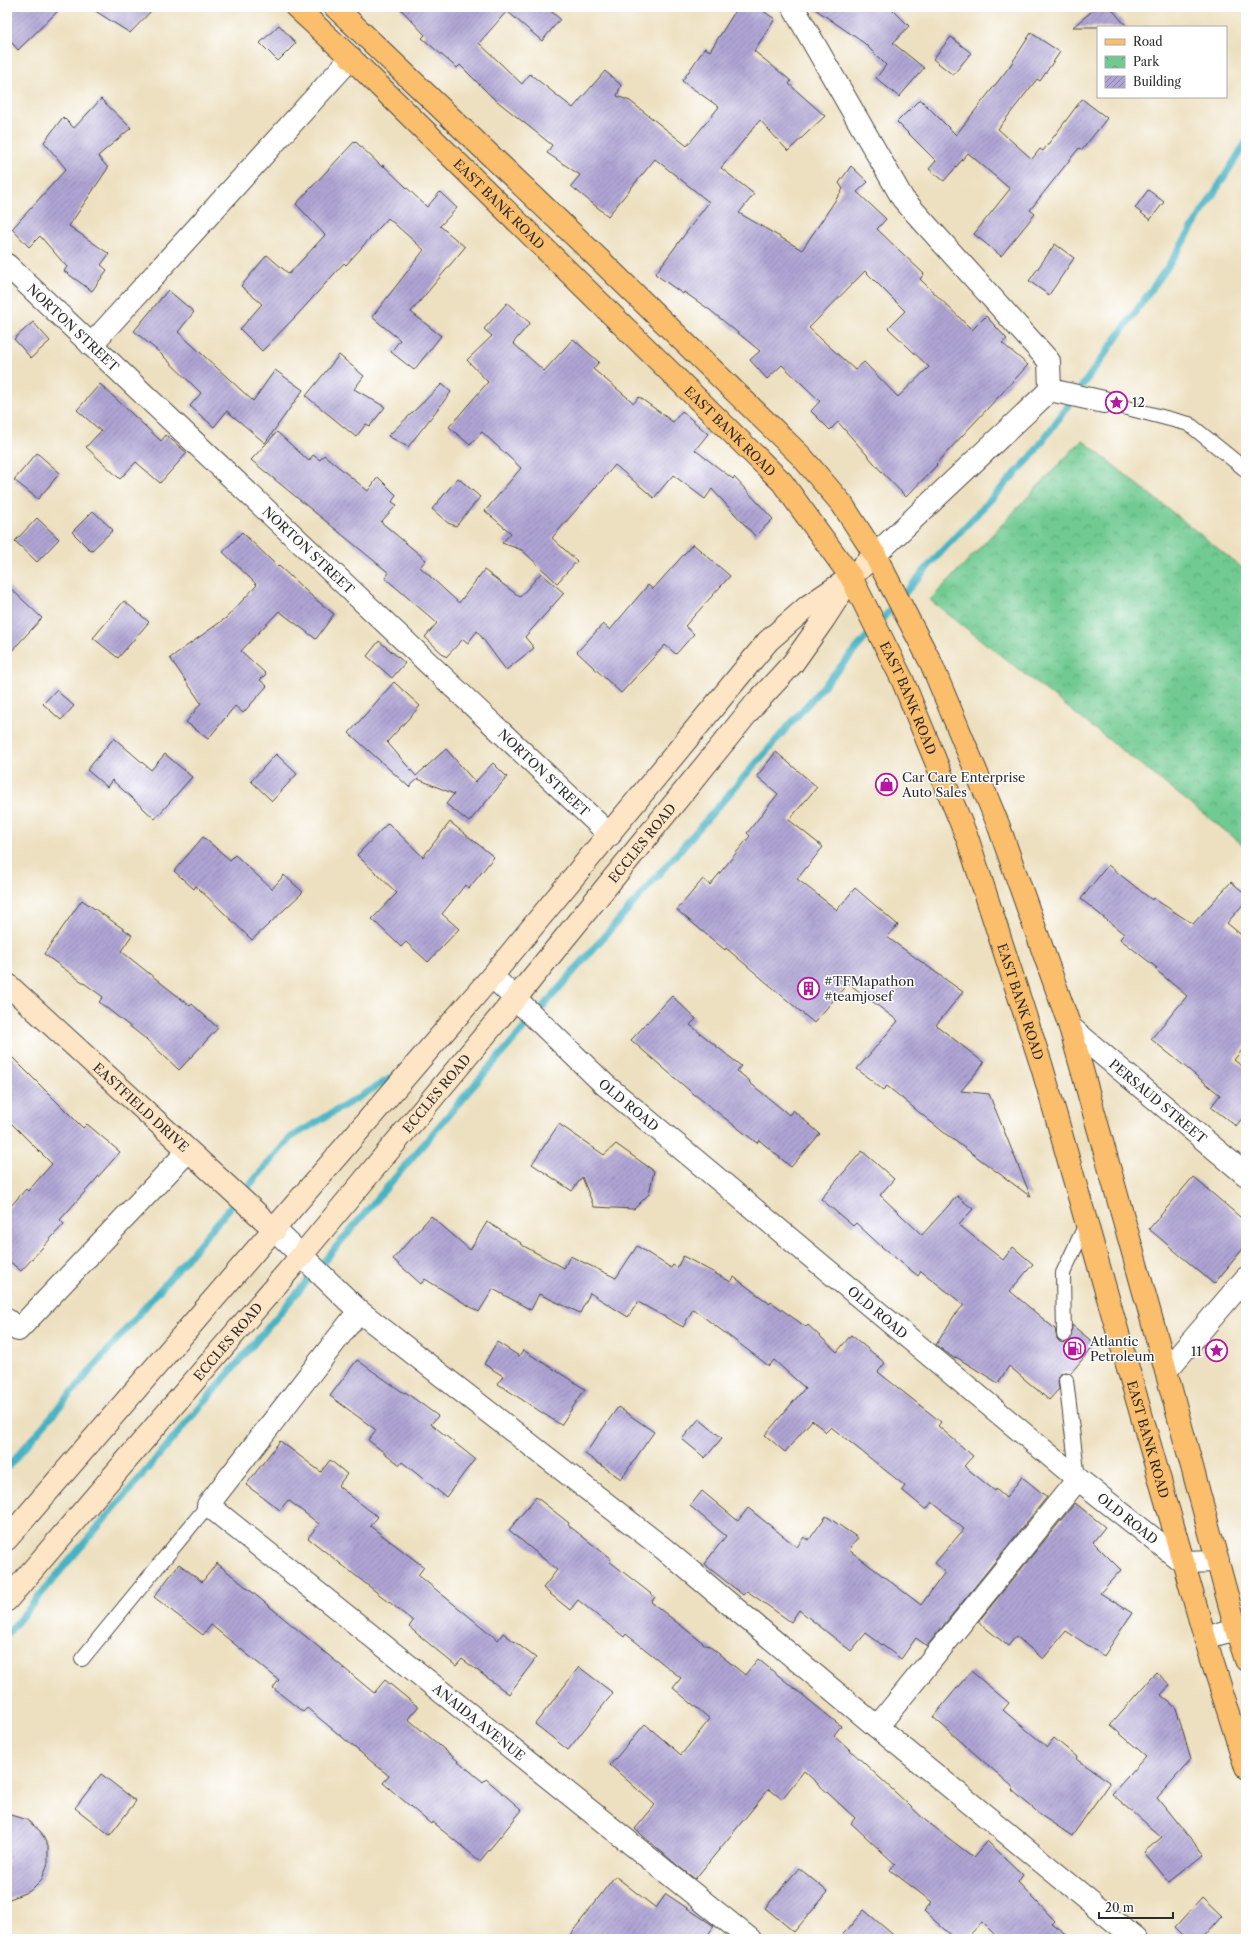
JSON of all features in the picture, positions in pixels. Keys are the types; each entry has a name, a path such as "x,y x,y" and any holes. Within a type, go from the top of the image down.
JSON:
{"main road":[{"name":"EAST BANK ROAD","path":"296,7 350,58 782,482 851,577 902,679 968,840 1042,1067 1204,1638 1246,1768"},
{"path":"335,7 801,456 842,504 875,555 931,663 998,824 1070,1027 1218,1561 1241,1633 1246,1660"}],"street":[{"path":"793,7 903,199 1049,361 1050,390 875,555"},
{"path":"91,345 350,58"},
{"name":"NORTON STREET","path":"7,265 610,835"},
{"path":"1050,390 1104,402"},
{"name":"ECCLES ROAD","path":"7,1539 492,976 610,835 768,641 808,606 851,577 875,555"},
{"name":"ECCLES ROAD","path":"7,1600 305,1260 521,1004 755,704 793,663 851,577"},
{"name":"OLD ROAD","path":"492,976 604,1084 1078,1479 1183,1562"},
{"name":"EASTFIELD DRIVE","path":"7,984 188,1151 256,1211 274,1230"},
{"name":"PERSAUD STREET","path":"1070,1027 1246,1175"},
{"path":"13,1325 188,1151"},
{"path":"274,1230 359,1311 664,1549 876,1727 1136,1939"},
{"path":"1166,1371 1246,1278"},
{"path":"208,1505 359,1311"},
{"path":"876,1727 1078,1479"},
{"name":"ANAIDA AVENUE","path":"208,1505 750,1939"},
{"path":"1183,1562 1218,1561"},
{"path":"1204,1638 1241,1633"}],"lane":[{"path":"1104,402 1189,424 1246,470"},
{"path":"1064,1335 1063,1273 1087,1222"},
{"path":"1066,1380 1078,1479"},
{"path":"82,1659 208,1505"}],"green space":[{"path":"1082,440 1246,571 1246,847 930,600"}],"building":[{"path":"14,7 62,7 18,50 7,37 7,14"},
{"path":"89,7 155,7 130,33"},
{"path":"399,7 546,7 560,19 542,41 507,11 479,43 522,84 530,74 573,108 605,71 621,85 617,96 630,101 687,146 719,107 682,81 705,48 710,51 738,7 757,7 775,19 754,51 791,81 789,84 825,116 788,151 760,120 721,168 754,194 739,213 802,250 843,189 839,183 851,166 868,182 857,192 886,219 877,229 924,274 920,279 972,330 986,316 1007,339 1002,343 1028,365 906,497 838,422 830,430 811,411 820,401 782,365 767,379 750,360 760,351 710,310 684,292 683,294 655,274 709,202 655,159 608,216 571,186 580,175 547,153 552,145 492,97 460,65 457,68 422,38 425,35","holes":["865,271 905,311 888,328 929,367 898,397 864,362 855,370 809,328"]},
{"path":"812,7 890,7 909,26 893,43 924,68 899,97 876,78 886,65 864,43"},
{"path":"1097,7 1110,7 1126,26 1097,26 1073,27"},
{"path":"279,25 296,43 278,61 260,43"},
{"path":"1031,33 1060,52 1040,81 1037,79 998,129 1032,159 1040,149 1043,151 1082,99 1107,118 1082,150 1079,148 1030,210 1035,214 1001,256 974,234 1010,189 968,153 944,181 929,169 936,161 897,122 920,99 956,135 1010,66"},
{"path":"951,37 971,53 953,75 933,59"},
{"path":"101,99 131,128 98,156 108,168 69,226 109,254 101,265 107,270 92,291 64,271 67,267 40,236 29,247 12,229 66,169 44,142 63,117 74,128"},
{"path":"355,141 382,167 383,165 427,207 440,192 457,208 440,226 465,247 411,312 441,336 414,370 391,352 400,340 372,317 424,250 388,218 346,265 344,263 262,351 240,329 262,304 241,286 267,255 289,274 325,235 296,204"},
{"path":"1148,190 1164,202 1150,220 1135,208"},
{"path":"1055,244 1074,258 1049,295 1029,281"},
{"path":"168,290 194,312 178,332 253,401 275,370 303,390 265,443 227,411 214,427 190,406 201,393 159,352 134,331"},
{"path":"507,303 530,323 513,343 544,371 573,339 599,362 593,369 634,403 639,397 673,422 682,411 708,434 695,450 733,479 734,477 773,519 755,536 712,489 705,499 673,475 654,498 615,465 552,538 577,561 557,583 522,550 502,543 511,533 485,511 521,468 482,432 470,445 449,427 488,382 467,360 492,336 484,329"},
{"path":"33,322 50,341 31,358 14,339"},
{"path":"339,355 364,376 354,389 385,407 370,426 366,424 356,437 306,396"},
{"path":"100,384 161,441 166,435 187,453 160,483 136,462 120,479 86,447 101,431 77,410"},
{"path":"442,384 451,392 408,447 388,436"},
{"path":"277,432 309,461 313,455 320,460 324,455 368,491 378,477 396,495 392,502 397,505 381,522 426,560 420,567 459,603 484,570 520,597 541,573 564,593 525,637 534,648 506,670 477,631 468,643 463,639 446,657 425,637 437,623 385,578 389,573 251,460"},
{"path":"37,453 60,473 38,499 14,480"},
{"path":"458,478 480,497 456,526 448,523 432,509"},
{"path":"93,511 113,530 91,551 72,532"},
{"path":"37,518 59,539 37,562 15,541"},
{"path":"242,532 278,567 279,566 334,614 316,639 279,611 241,651 266,674 260,680 267,686 243,713 235,706 208,739 186,722 201,703 170,658 226,618 257,585 223,552"},
{"path":"693,544 730,576 685,626 694,634 676,654 665,645 621,693 577,652 603,624 610,630 648,585 653,589"},
{"path":"7,585 42,618 7,656"},
{"path":"124,601 149,622 118,658 93,638"},
{"path":"379,641 405,663 392,678 367,656"},
{"path":"394,682 420,706 387,742 416,776 446,749 475,782 493,763 507,777 469,822 446,804 454,794 418,779 409,787 349,733"},
{"path":"56,690 74,706 61,720 43,704"},
{"path":"114,738 151,770 165,754 192,777 155,819 112,780 107,787 87,770"},
{"path":"776,752 817,787 789,820 823,847 797,879 837,910 855,888 898,925 887,937 963,992 936,1025 984,1063 961,1091 989,1094 1031,1197 947,1135 887,1086 883,1090 857,1069 898,1021 848,983 814,1023 726,948 725,950 677,910 703,879 710,885 750,836 747,833 778,794 757,776"},
{"path":"276,754 297,774 272,801 251,781"},
{"path":"450,822 494,857 469,888 465,885 442,914 459,929 428,962 406,942 401,947 372,919 397,893 357,855 388,823 423,857"},
{"path":"203,837 230,860 235,855 272,889 284,875 303,892 252,940 196,886 194,889 174,871"},
{"path":"1108,865 1152,900 1153,898 1193,924 1231,882 1246,894 1246,901 1227,923 1246,939 1246,1045 1234,1060 1246,1069 1246,1113 1236,1126 1211,1107 1220,1095 1151,1039 1187,996 1155,969 1157,968 1120,939 1124,934 1081,899"},
{"path":"82,900 132,935 121,951 190,1006 192,1004 218,1028 179,1070 146,1039 99,1002 103,997 44,954"},
{"path":"672,996 696,1019 690,1025 741,1066 737,1071 789,1115 793,1110 820,1134 791,1167 759,1140 757,1143 690,1091 631,1040"},
{"path":"7,1052 83,1128 87,1124 120,1152 60,1220 64,1224 21,1271 7,1259 7,1210 26,1189 28,1191 52,1164 7,1119"},
{"path":"559,1124 604,1155 616,1144 654,1171 649,1194 634,1209 594,1207 582,1177 572,1191 532,1164"},
{"path":"862,1151 894,1179 880,1195 922,1235 957,1196 973,1209 959,1225 1003,1260 1013,1247 1033,1264 1010,1291 1055,1329 1057,1339 1060,1342 1065,1343 1071,1339 1072,1325 1095,1344 1071,1373 1061,1373 1058,1381 1059,1389 1049,1400 1009,1366 998,1383 956,1357 955,1359 936,1345 954,1316 964,1305 921,1271 918,1276 882,1247 856,1223 853,1226 821,1199"},
{"path":"1193,1177 1246,1222 1246,1245 1214,1284 1149,1229"},
{"path":"431,1216 470,1250 487,1222 521,1243 520,1244 564,1268 570,1256 616,1278 637,1246 671,1268 673,1265 677,1268 683,1256 731,1282 734,1277 770,1304 771,1302 806,1327 808,1325 837,1352 851,1335 885,1363 878,1372 941,1422 938,1426 973,1456 964,1466 995,1491 996,1489 1006,1498 1022,1477 1047,1497 927,1646 916,1638 901,1659 866,1633 851,1651 799,1610 791,1622 747,1591 743,1595 704,1564 726,1536 690,1506 702,1491 738,1521 748,1508 797,1547 804,1537 809,1540 826,1516 858,1538 849,1550 921,1605 945,1572 935,1563 964,1529 932,1502 926,1510 902,1490 905,1486 831,1427 826,1432 812,1420 785,1452 765,1435 805,1388 774,1360 769,1366 693,1309 683,1327 638,1302 628,1317 590,1293 580,1313 539,1294 531,1310 493,1289 479,1312 425,1279 421,1284 393,1259"},
{"path":"497,1342 519,1356 523,1350 585,1389 561,1425 498,1384 503,1376 484,1364"},
{"path":"357,1360 438,1416 431,1424 475,1459 446,1497 402,1462 400,1465 368,1440 376,1430 330,1396"},
{"path":"618,1407 654,1432 621,1479 585,1454"},
{"path":"699,1419 722,1438 705,1458 682,1439"},
{"path":"280,1441 321,1472 330,1460 347,1474 338,1486 378,1517 370,1526 424,1567 418,1575 498,1640 503,1633 536,1658 509,1694 462,1659 456,1666 409,1627 413,1621 308,1538 319,1524 288,1500 280,1510 246,1485"},
{"path":"536,1497 611,1559 609,1561 655,1597 651,1602 745,1675 758,1659 841,1726 834,1735 925,1820 973,1857 987,1841 1023,1875 1018,1882 1055,1921 1052,1924 1072,1939 999,1939 982,1922 966,1939 955,1939 924,1911 932,1902 890,1870 895,1864 851,1823 855,1818 804,1771 782,1799 769,1789 695,1879 678,1866 635,1829 655,1805 610,1765 645,1724 681,1755 710,1719 673,1688 681,1678 626,1634 624,1637 578,1600 570,1610 543,1588 557,1570 509,1530"},
{"path":"1075,1503 1105,1527 1093,1542 1121,1570 1100,1593 1132,1613 1104,1656 1066,1631 1043,1659 1016,1636 1008,1646 978,1622"},
{"path":"217,1563 374,1693 385,1680 418,1707 408,1719 483,1782 486,1779 522,1810 480,1861 432,1822 431,1824 383,1783 389,1776 307,1708 303,1712 273,1688 279,1680 211,1625 203,1635 154,1597 179,1564 202,1582"},
{"path":"579,1667 613,1693 568,1750 535,1724"},
{"path":"971,1671 1009,1703 1003,1710 1047,1747 1054,1738 1077,1757 1076,1759 1110,1782 1072,1836 1042,1816 1012,1790 1014,1788 933,1717"},
{"path":"1156,1672 1170,1685 1161,1695 1176,1708 1191,1760 1157,1798 1203,1855 1169,1882 1144,1852 1162,1837 1112,1794 1146,1756 1110,1725"},
{"path":"101,1774 136,1801 110,1835 75,1808"},
{"path":"7,1814 27,1820 40,1831 48,1846 48,1863 42,1879 30,1891 7,1900"},
{"path":"799,1868 828,1892 794,1932 765,1908"},
{"path":"615,1876 656,1908 666,1894 714,1926 705,1939 567,1939"},
{"path":"1202,1897 1222,1916 1202,1939 1185,1939 1174,1928"},
{"path":"864,1910 898,1939 839,1939"}],"waterway":[{"path":"7,1634 462,1099 940,553 1031,457 1169,265 1246,142"},
{"path":"7,1468 290,1138 396,1075"}],"place":[{"name":"12","path":"1116,402"},
{"name":"Car Care Enterprise Auto Sales","path":"886,784"},
{"name":"#TFMapathon #teamjosef","path":"809,988"},
{"name":"Atlantic Petroleum","path":"1074,1348"},
{"name":"11","path":"1217,1351"}]}
